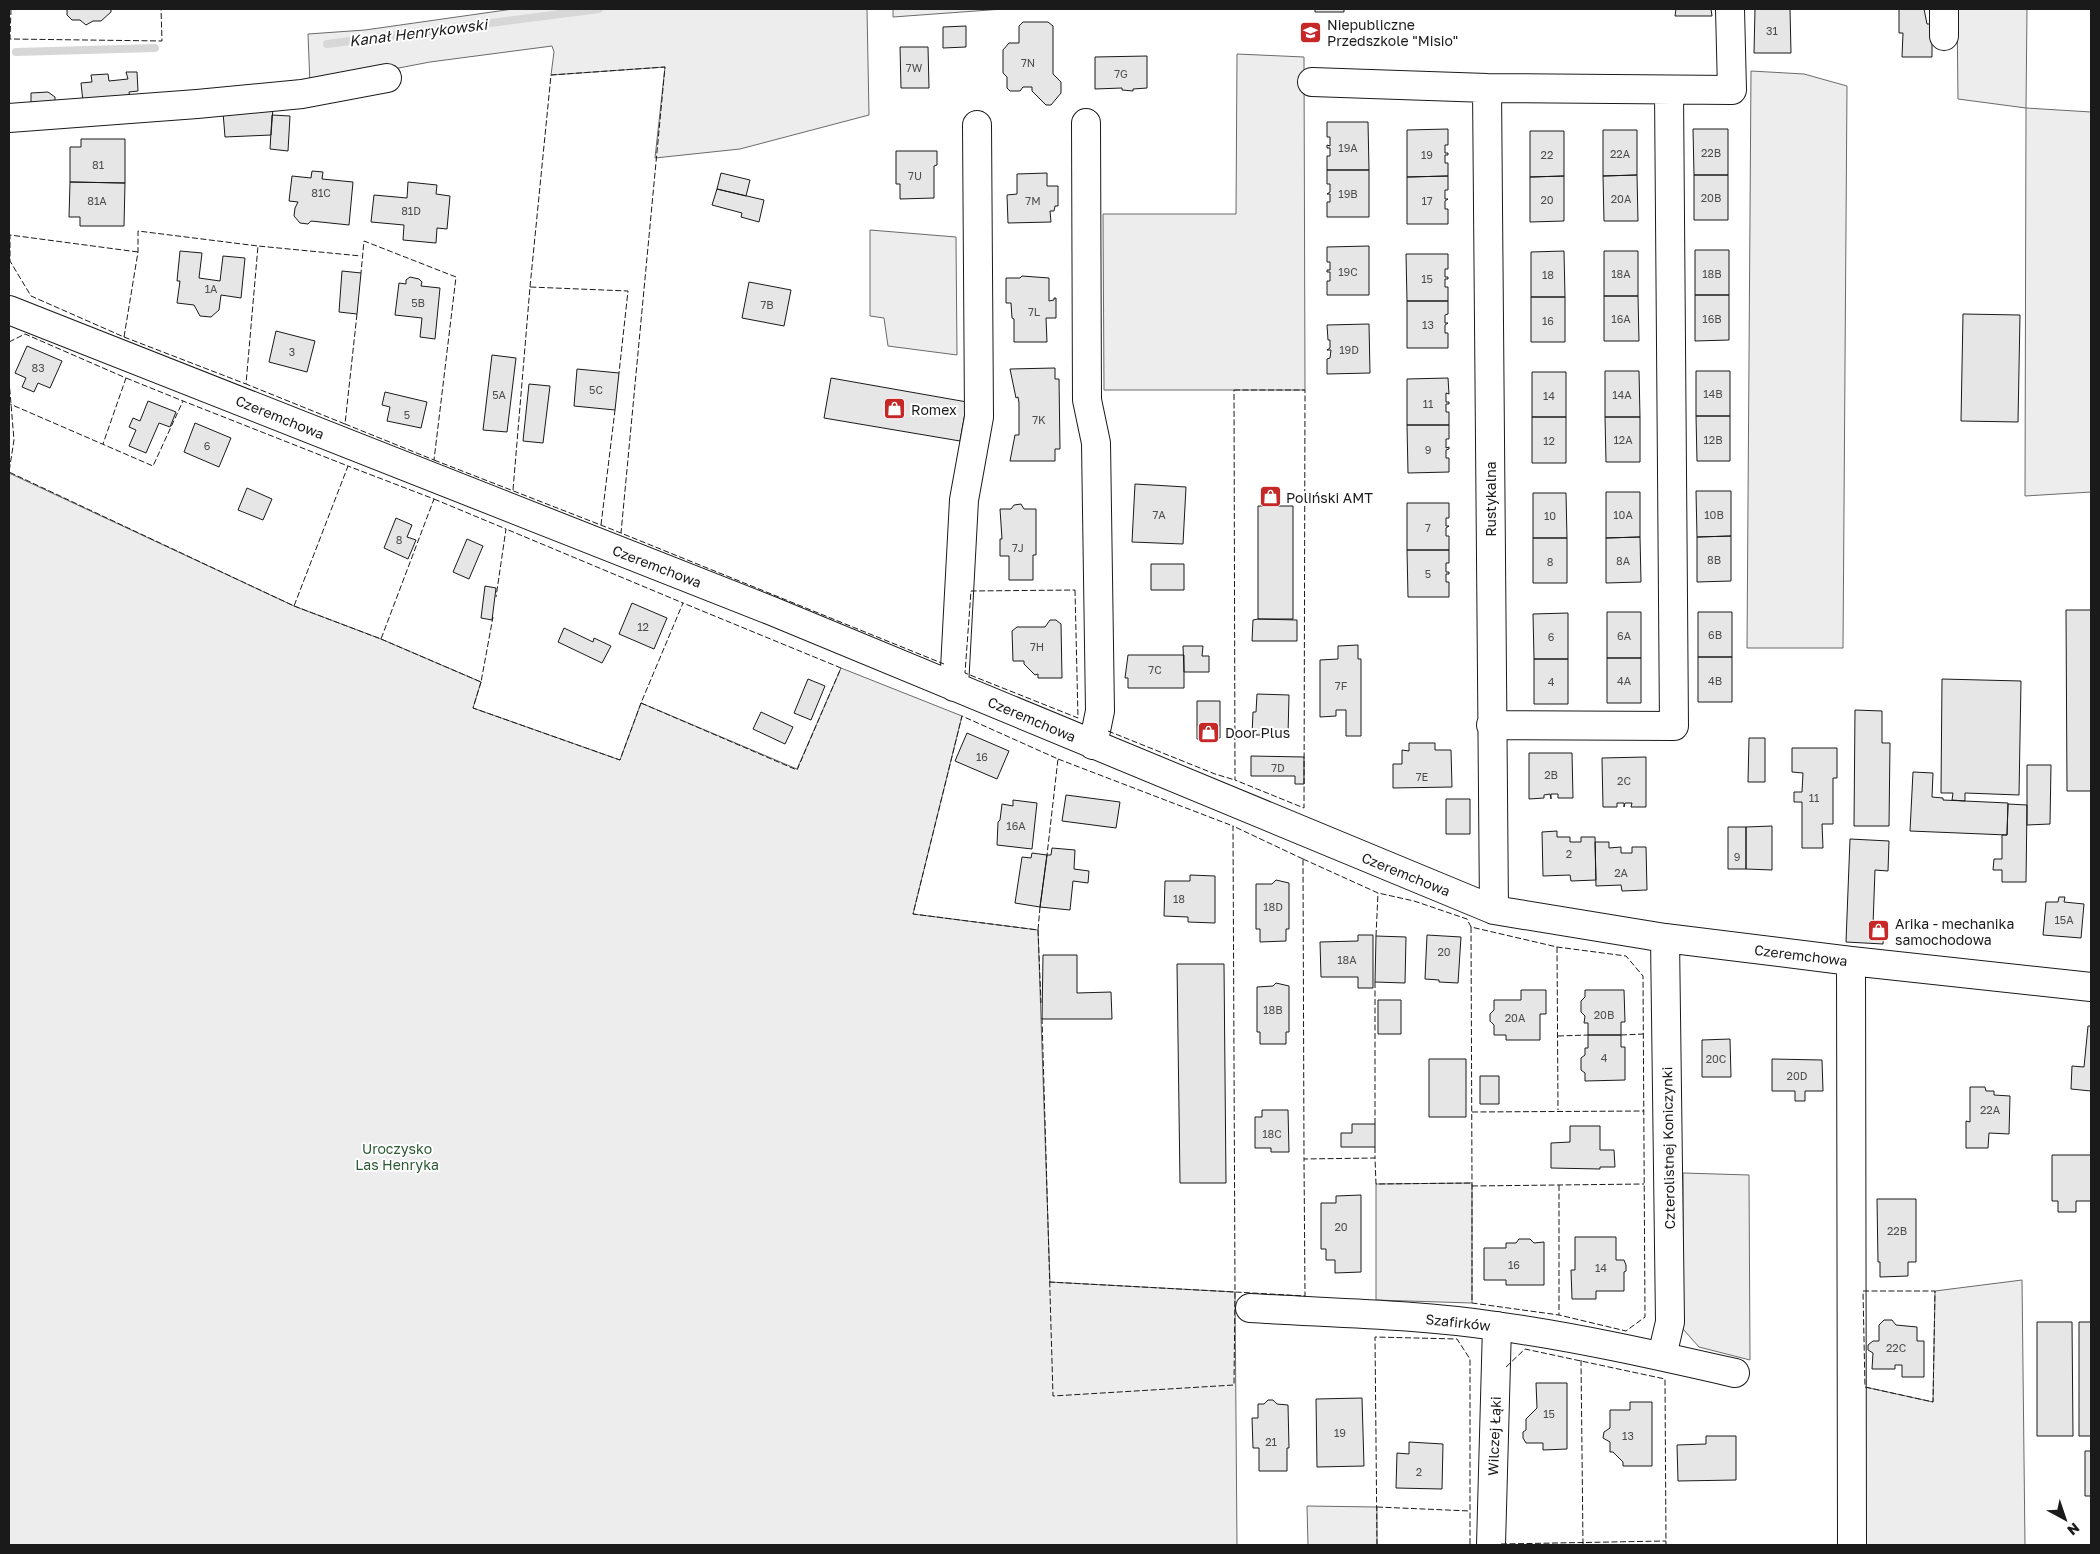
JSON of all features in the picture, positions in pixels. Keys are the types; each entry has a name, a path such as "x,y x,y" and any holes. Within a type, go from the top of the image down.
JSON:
{"street":[{"path":"1312,82 1487,88 1732,90 1730,9"},
{"path":"1944,9 1944,36"},
{"path":"9,118 302,94 387,78"},
{"name":"Rustykalna","path":"1487,88 1494,910"},
{"path":"1492,726 1674,726 1669,90"},
{"path":"1086,123 1087,400 1096,443 1100,711 1093,744"},
{"path":"954,687 964,500 979,417 978,125"},
{"name":"Czeremchowa","path":"9,310 772,611 1494,910 1665,938 1851,961 2091,987"},
{"name":"Czterolistnej Koniczynki","path":"1662,1356 1670,1322 1665,938"},
{"path":"1851,961 1852,1545"},
{"name":"Szafirków","path":"1250,1308 1427,1318 1497,1326 1662,1356 1734,1373"},
{"name":"Wilczej Łąki","path":"1491,1545 1497,1326"}],"shaded area":[{"path":"513,9 867,9 869,115 740,149 655,158 665,67 551,75 554,52 552,46 430,62 310,85 308,34 365,30"},
{"path":"893,9 1003,9 893,17"},
{"path":"1957,9 2027,9 2026,108 1958,99"},
{"path":"1237,54 1304,57 1305,390 1104,390 1103,214 1236,214"},
{"path":"1751,71 1804,74 1847,86 1843,648 1747,648"},
{"path":"2026,108 2091,112 2091,492 2025,496"},
{"path":"870,230 956,237 957,355 888,346 884,318 870,316"},
{"name":"Uroczysko Las Henryka","path":"9,473 294,606 381,639 481,682 473,708 620,760 641,703 797,769 841,668 962,716 913,914 1038,930 1050,1282 1235,1292 1237,1545 9,1545"},
{"path":"1683,1173 1749,1175 1750,1360 1699,1347 1683,1329"},
{"path":"1472,1183 1472,1303 1376,1300 1376,1184"},
{"path":"2022,1280 2025,1545 1863,1545 1865,1387 1933,1402 1935,1291"},
{"path":"1307,1506 1377,1507 1377,1545 1308,1545"}],"building":[{"path":"67,9 111,9 111,12 101,21 93,21 86,25 80,20 72,20 67,15"},
{"path":"1315,9 1344,9 1344,12 1315,12"},
{"path":"1676,9 1711,9 1712,16 1675,16"},
{"path":"1755,9 1790,9 1791,53 1754,53"},
{"path":"1899,9 1924,9 1927,24 1932,24 1932,57 1902,57 1903,33 1899,33"},
{"path":"1023,22 1048,22 1053,26 1053,74 1061,82 1061,93 1051,105 1046,105 1032,91 1032,87 1023,87 1020,91 1010,91 1007,88 1007,77 1003,73 1003,50 1009,43 1019,43 1019,26"},
{"path":"966,26 966,47 943,48 943,27"},
{"path":"900,47 928,47 929,88 901,88"},
{"path":"1147,56 1147,88 1133,89 1133,91 1122,90 1122,88 1095,89 1095,57"},
{"path":"126,72 137,72 138,91 129,92 130,99 83,102 81,83 92,82 91,75 108,74 109,81 128,79"},
{"path":"48,92 55,97 55,108 31,110 31,93"},
{"path":"273,108 271,135 225,137 223,112"},
{"path":"272,115 290,116 288,151 270,149"},
{"path":"1327,122 1368,122 1369,170 1327,170 1327,156 1330,156 1330,148 1327,148 1327,145 1330,146 1330,137 1327,137"},
{"path":"1448,129 1448,145 1445,145 1445,153 1448,153 1448,155 1445,155 1445,163 1448,163 1448,176 1407,177 1407,130"},
{"path":"1693,129 1728,129 1728,175 1694,175"},
{"path":"1603,130 1637,130 1637,175 1603,176"},
{"path":"1530,131 1564,131 1564,176 1530,177"},
{"path":"81,139 125,139 125,183 70,182 70,147 81,147"},
{"path":"896,151 937,151 937,165 934,166 934,198 900,199 900,184 896,184"},
{"path":"1327,170 1369,170 1369,217 1327,217 1327,202 1330,202 1330,194 1327,194 1330,192 1330,184 1327,184"},
{"path":"312,171 323,172 322,179 353,182 349,225 311,221 308,224 300,223 294,216 298,202 289,201 292,176 311,178"},
{"path":"721,173 750,180 746,196 717,189"},
{"path":"1047,173 1047,186 1058,186 1058,206 1055,206 1054,211 1050,211 1051,222 1008,223 1007,195 1017,194 1017,174"},
{"path":"1637,175 1638,221 1604,221 1603,176"},
{"path":"1694,175 1728,175 1728,220 1694,220"},
{"path":"1448,176 1448,190 1445,190 1445,199 1448,199 1445,201 1445,209 1448,209 1448,224 1407,224 1407,177"},
{"path":"1564,176 1564,221 1530,222 1530,177"},
{"path":"70,182 125,183 124,226 80,226 80,217 69,217"},
{"path":"408,182 437,185 436,194 450,196 447,229 437,228 436,243 403,240 404,225 371,222 374,195 407,198"},
{"path":"717,189 764,200 759,222 741,217 742,213 712,205"},
{"path":"1369,246 1369,295 1327,295 1327,281 1330,281 1330,272 1327,272 1327,270 1330,270 1330,262 1327,262 1327,247"},
{"path":"1695,250 1729,250 1729,295 1695,295"},
{"path":"180,251 202,253 199,278 220,281 223,256 245,258 241,298 221,295 219,310 211,317 200,316 194,305 177,303 180,281 177,281"},
{"path":"1564,251 1565,297 1531,297 1531,252"},
{"path":"1604,251 1638,251 1638,296 1604,296"},
{"path":"1406,254 1448,254 1448,269 1445,269 1445,277 1448,277 1448,279 1445,279 1445,287 1448,287 1448,301 1407,301"},
{"path":"342,271 361,273 357,314 339,312"},
{"path":"1022,276 1049,278 1049,301 1056,298 1056,318 1046,318 1047,342 1014,342 1014,319 1012,318 1011,303 1006,303 1006,278 1020,278"},
{"path":"410,277 419,279 422,282 421,286 440,288 435,339 420,337 422,318 395,315 399,283 406,284 406,280"},
{"path":"749,282 791,290 784,326 742,318"},
{"path":"1695,295 1729,295 1729,340 1695,341"},
{"path":"1604,296 1638,296 1639,341 1604,341"},
{"path":"1531,297 1565,297 1565,342 1531,342"},
{"path":"1407,301 1448,301 1448,314 1445,315 1445,323 1448,323 1445,325 1445,333 1448,333 1448,348 1407,348"},
{"path":"1963,314 2020,315 2018,422 1961,421"},
{"path":"1369,324 1370,373 1327,374 1327,359 1330,358 1331,350 1327,350 1330,348 1330,340 1328,340 1327,325"},
{"path":"276,331 315,341 307,372 269,362"},
{"path":"27,346 62,361 50,388 38,383 34,392 22,387 26,378 15,373"},
{"path":"492,355 516,358 507,432 483,430"},
{"path":"1055,368 1055,379 1059,379 1060,449 1055,449 1055,461 1010,461 1015,435 1019,435 1019,403 1018,397 1016,398 1010,369"},
{"path":"577,369 619,373 615,410 574,406"},
{"path":"1605,371 1639,371 1640,417 1605,417"},
{"path":"1696,371 1730,371 1730,416 1696,416"},
{"path":"1532,372 1566,372 1566,417 1532,417"},
{"path":"831,378 967,402 960,441 824,418"},
{"path":"1448,378 1449,394 1446,393 1446,402 1449,402 1449,404 1446,404 1446,412 1449,412 1449,425 1407,425 1407,379"},
{"path":"529,384 550,386 543,443 523,441"},
{"path":"385,392 427,402 421,428 387,421 390,407 382,405"},
{"path":"148,401 176,412 170,427 159,423 146,453 129,446 136,430 129,427 133,418 140,421"},
{"path":"1696,416 1730,416 1730,461 1697,461"},
{"path":"1532,417 1566,417 1566,463 1532,463"},
{"path":"1605,417 1640,417 1640,462 1606,462"},
{"path":"195,423 231,438 219,467 184,452"},
{"path":"1407,425 1449,425 1449,439 1446,439 1446,448 1449,447 1449,449 1446,450 1446,458 1449,458 1449,472 1408,473"},
{"path":"1135,484 1186,487 1183,544 1132,542"},
{"path":"247,488 272,499 263,520 238,510"},
{"path":"1696,491 1731,491 1731,536 1697,537"},
{"path":"1606,492 1640,492 1640,537 1606,538"},
{"path":"1533,493 1566,493 1567,538 1533,538"},
{"path":"1407,503 1449,503 1449,518 1446,518 1446,526 1449,526 1446,528 1446,536 1449,536 1449,550 1407,550"},
{"path":"1021,504 1024,509 1036,509 1036,555 1033,555 1033,580 1009,580 1009,556 1000,556 1000,539 1002,539 1000,509 1011,509 1014,505"},
{"path":"1258,506 1293,506 1293,619 1258,619"},
{"path":"396,518 412,525 407,537 416,540 408,559 384,548"},
{"path":"1731,536 1731,581 1697,582 1697,537"},
{"path":"1640,537 1641,582 1606,583 1606,538"},
{"path":"1533,538 1567,538 1567,583 1533,583"},
{"path":"467,539 483,546 469,579 453,572"},
{"path":"1407,550 1449,550 1449,563 1446,563 1446,572 1449,572 1449,574 1446,574 1446,582 1449,582 1449,597 1408,597"},
{"path":"1151,564 1184,564 1184,590 1151,590"},
{"path":"485,586 496,588 492,620 481,618"},
{"path":"632,603 667,618 654,649 619,634"},
{"path":"2066,610 2091,610 2091,791 2067,791"},
{"path":"1607,612 1641,612 1641,658 1607,658"},
{"path":"1698,612 1732,612 1732,657 1698,657"},
{"path":"1568,613 1568,659 1534,659 1533,614"},
{"path":"1050,620 1056,620 1061,624 1062,678 1038,678 1038,674 1035,675 1024,664 1024,661 1013,661 1012,631 1017,627 1045,627"},
{"path":"1253,620 1297,620 1297,641 1252,641"},
{"path":"564,628 593,642 594,638 611,646 602,663 558,642"},
{"path":"1358,645 1358,659 1361,659 1361,736 1346,736 1346,710 1336,710 1336,716 1320,717 1320,660 1338,659 1338,646"},
{"path":"1183,646 1203,646 1202,656 1209,656 1209,672 1184,672"},
{"path":"1128,655 1184,655 1184,688 1128,688 1128,678 1125,678"},
{"path":"1698,657 1732,657 1732,702 1698,702"},
{"path":"1607,658 1641,658 1641,703 1607,703"},
{"path":"1534,659 1568,659 1568,704 1534,704"},
{"path":"808,679 825,686 811,720 794,713"},
{"path":"1942,679 2021,681 2019,795 1965,793 1965,801 1952,800 1953,793 1941,793"},
{"path":"1257,694 1289,695 1288,735 1252,735 1253,712 1256,712"},
{"path":"1197,701 1220,701 1220,738 1197,739"},
{"path":"1855,710 1882,711 1882,743 1890,743 1889,826 1854,826"},
{"path":"761,712 793,727 785,744 753,729"},
{"path":"967,733 1009,751 997,779 955,761"},
{"path":"1749,738 1765,738 1765,782 1748,782"},
{"path":"1409,743 1435,743 1435,750 1451,750 1452,787 1393,788 1393,764 1402,764 1402,750 1409,751"},
{"path":"1792,748 1837,748 1837,778 1833,778 1833,824 1822,824 1823,848 1802,848 1802,802 1794,802 1794,792 1802,792 1803,773 1792,772"},
{"path":"1529,753 1572,753 1573,798 1558,798 1558,794 1551,794 1551,799 1550,794 1544,795 1544,798 1529,799"},
{"path":"1251,756 1304,757 1304,784 1295,784 1295,776 1251,776"},
{"path":"1646,757 1646,807 1631,807 1632,803 1625,803 1624,807 1624,803 1617,803 1617,807 1603,807 1602,758"},
{"path":"2027,765 2051,765 2050,824 2027,825"},
{"path":"1913,772 1933,773 1932,797 1943,798 1943,800 2008,803 2007,835 1910,831"},
{"path":"1066,795 1120,802 1116,828 1062,821"},
{"path":"1446,799 1470,799 1470,834 1446,834"},
{"path":"1013,800 1037,803 1032,849 997,845 998,822 1000,820 1002,804 1013,806"},
{"path":"2008,804 2027,805 2026,882 2002,882 2002,870 1993,870 1994,859 2002,859 2002,835 2007,835"},
{"path":"1772,826 1772,870 1746,869 1746,827"},
{"path":"1728,827 1746,827 1746,869 1728,869"},
{"path":"1557,831 1557,837 1570,837 1570,842 1581,842 1581,837 1595,837 1596,880 1571,881 1570,875 1543,876 1542,832"},
{"path":"1850,839 1889,841 1888,871 1875,870 1873,925 1884,925 1883,944 1846,942"},
{"path":"1595,842 1609,842 1609,848 1621,847 1621,853 1632,853 1632,847 1646,847 1647,890 1622,891 1621,885 1596,886"},
{"path":"1052,848 1075,850 1074,869 1089,871 1088,883 1073,881 1070,910 1040,907 1047,855 1051,855"},
{"path":"1032,853 1047,855 1040,907 1015,903 1022,857 1031,858"},
{"path":"1190,875 1215,876 1215,923 1188,922 1188,917 1164,916 1165,881 1190,881"},
{"path":"1276,880 1289,883 1289,929 1286,929 1286,941 1260,942 1260,929 1256,929 1256,884 1272,884"},
{"path":"2059,897 2065,897 2064,902 2084,904 2081,938 2043,935 2046,902 2058,902"},
{"path":"1358,935 1373,935 1373,988 1358,988 1358,977 1321,977 1320,942 1358,941"},
{"path":"1427,935 1461,937 1458,983 1425,979"},
{"path":"1376,936 1406,937 1405,983 1375,982"},
{"path":"1043,955 1077,955 1077,993 1111,992 1112,1019 1042,1019"},
{"path":"1177,964 1224,964 1226,1183 1180,1183"},
{"path":"1276,983 1289,986 1289,1032 1286,1032 1286,1044 1260,1044 1260,1032 1257,1032 1257,987 1273,986"},
{"path":"1521,990 1546,990 1546,1014 1540,1014 1540,1040 1506,1040 1506,1035 1494,1035 1494,1025 1490,1021 1490,1014 1494,1010 1494,1000 1521,1000"},
{"path":"1585,990 1624,990 1625,1022 1621,1022 1621,1035 1588,1035 1588,1023 1584,1023 1585,1016 1581,1012 1581,1001 1585,997"},
{"path":"1378,1000 1401,1000 1401,1034 1378,1034"},
{"path":"2088,1026 2091,1026 2091,1091 2071,1089 2072,1066 2084,1067"},
{"path":"1588,1035 1621,1035 1621,1047 1625,1047 1625,1080 1585,1081 1585,1073 1581,1070 1581,1058 1585,1055 1585,1048 1588,1048"},
{"path":"1730,1039 1731,1077 1702,1077 1702,1040"},
{"path":"1429,1059 1466,1059 1466,1117 1429,1117"},
{"path":"1772,1059 1822,1060 1823,1091 1805,1091 1805,1101 1795,1101 1795,1091 1772,1091"},
{"path":"1480,1076 1499,1076 1499,1104 1480,1104"},
{"path":"1970,1087 1985,1087 1986,1091 1994,1091 1994,1095 2010,1096 2009,1134 1989,1133 1988,1148 1966,1148 1966,1121 1970,1122"},
{"path":"1262,1110 1288,1110 1289,1152 1271,1152 1271,1148 1255,1148 1255,1117 1262,1117"},
{"path":"1352,1124 1375,1124 1375,1147 1341,1147 1341,1133 1352,1133"},
{"path":"1570,1126 1600,1126 1600,1150 1614,1150 1615,1167 1600,1167 1600,1169 1551,1168 1551,1143 1570,1142"},
{"path":"2052,1155 2091,1155 2091,1201 2076,1201 2076,1212 2058,1212 2058,1201 2052,1201"},
{"path":"1361,1195 1361,1272 1335,1273 1335,1260 1326,1260 1326,1249 1321,1249 1321,1203 1336,1203 1336,1196"},
{"path":"1877,1199 1916,1199 1916,1262 1908,1262 1908,1276 1880,1277"},
{"path":"1575,1237 1616,1237 1616,1260 1624,1260 1626,1265 1624,1291 1596,1291 1596,1299 1572,1299 1571,1270 1575,1270"},
{"path":"1519,1239 1530,1239 1534,1243 1544,1242 1544,1285 1506,1285 1506,1280 1484,1280 1484,1248 1506,1248 1506,1243 1516,1243"},
{"path":"1884,1320 1892,1320 1896,1325 1917,1327 1917,1341 1924,1341 1924,1377 1902,1377 1902,1365 1895,1365 1895,1369 1872,1369 1873,1353 1868,1350 1868,1345 1873,1341 1879,1341 1879,1325"},
{"path":"2037,1322 2072,1322 2073,1436 2037,1436"},
{"path":"2079,1322 2091,1322 2091,1436 2079,1436"},
{"path":"1536,1383 1567,1383 1567,1449 1543,1450 1543,1443 1526,1443 1523,1438 1523,1432 1526,1430 1526,1419 1537,1408"},
{"path":"1362,1398 1364,1466 1317,1467 1316,1399"},
{"path":"1268,1400 1273,1400 1277,1404 1288,1405 1289,1448 1287,1448 1287,1471 1259,1471 1259,1448 1253,1448 1252,1418 1258,1418 1258,1404 1264,1404"},
{"path":"1630,1402 1652,1402 1652,1466 1623,1466 1623,1462 1613,1452 1610,1452 1610,1442 1603,1438 1604,1432 1610,1428 1610,1410 1630,1410"},
{"path":"1706,1436 1736,1436 1736,1480 1678,1481 1677,1445 1706,1444"},
{"path":"1409,1442 1443,1444 1442,1489 1396,1488 1397,1453 1409,1454"},
{"path":"2085,1451 2091,1451 2091,1496 2085,1496"}],"waterway":[{"name":"Kanał Henrykowski","path":"327,44 599,9"},
{"name":"Kanał Henrykowski","path":"16,52 155,48"}],"fence":[{"path":"11,9 10,39 162,41 161,9"},
{"path":"530,287 551,75 665,67 621,533"},
{"path":"124,337 138,252 138,231 258,246"},
{"path":"138,252 10,235 10,261 31,296 124,337 246,384"},
{"path":"357,314 345,424 434,460 456,277 364,241 361,273"},
{"path":"345,424 246,384 258,246 361,256"},
{"path":"513,490 530,287 628,291 619,373"},
{"path":"9,342 25,334 126,378 103,444"},
{"path":"126,378 183,401"},
{"path":"9,380 14,440 9,472 294,606 348,466 183,401 153,466 10,404"},
{"path":"1234,390 1305,390 1304,808 1235,780 1234,390"},
{"path":"601,525 615,410"},
{"path":"434,460 611,529 944,664"},
{"path":"294,606 381,639 434,499 348,466"},
{"path":"434,499 506,529 496,597"},
{"path":"481,682 473,708 620,760 641,703 683,603 506,529"},
{"path":"1075,590 1078,718 965,673 971,591 1075,590"},
{"path":"641,703 797,770 841,668 683,603"},
{"path":"381,639 481,682 493,617"},
{"path":"1040,907 1038,930 913,914 962,716 1058,759 1047,855"},
{"path":"1108,731 1215,774 1235,780"},
{"path":"1058,759 1233,826"},
{"path":"1303,859 1233,826 1235,1292 1305,1296 1304,1159"},
{"path":"1303,859 1378,893 1414,901 1467,919 1471,927 1557,947 1626,956 1643,976 1645,1317 1626,1331 1559,1315 1472,1303 1472,1183 1376,1184 1375,1158 1304,1159 1303,859"},
{"path":"1376,936 1378,893"},
{"path":"1471,927 1472,1183"},
{"path":"1038,930 1041,1003"},
{"path":"1557,947 1558,1110"},
{"path":"1375,982 1375,1124"},
{"path":"1042,1018 1053,1396 1234,1385 1235,1292 1049,1282"},
{"path":"1621,1035 1643,1034"},
{"path":"1558,1036 1588,1035"},
{"path":"1472,1112 1644,1111"},
{"path":"1375,1147 1375,1158"},
{"path":"1472,1186 1644,1184"},
{"path":"1559,1185 1559,1315"},
{"path":"1863,1291 1935,1291 1933,1402 1865,1387 1863,1291"},
{"path":"1377,1545 1375,1337 1457,1339 1470,1359 1470,1545"},
{"path":"1506,1367 1525,1349 1665,1379 1666,1545"},
{"path":"1581,1360 1583,1545"},
{"path":"1377,1507 1470,1511"},
{"path":"1501,1544 1666,1541"}],"place":[{"name":"Niepubliczne Przedszkole \"Misio\"","path":"1311,32"},
{"name":"Romex","path":"895,409"},
{"name":"Poliński AMT","path":"1270,497"},
{"name":"Door Plus","path":"1209,732"},
{"name":"Arika - mechanika samochodowa","path":"1879,931"}]}
